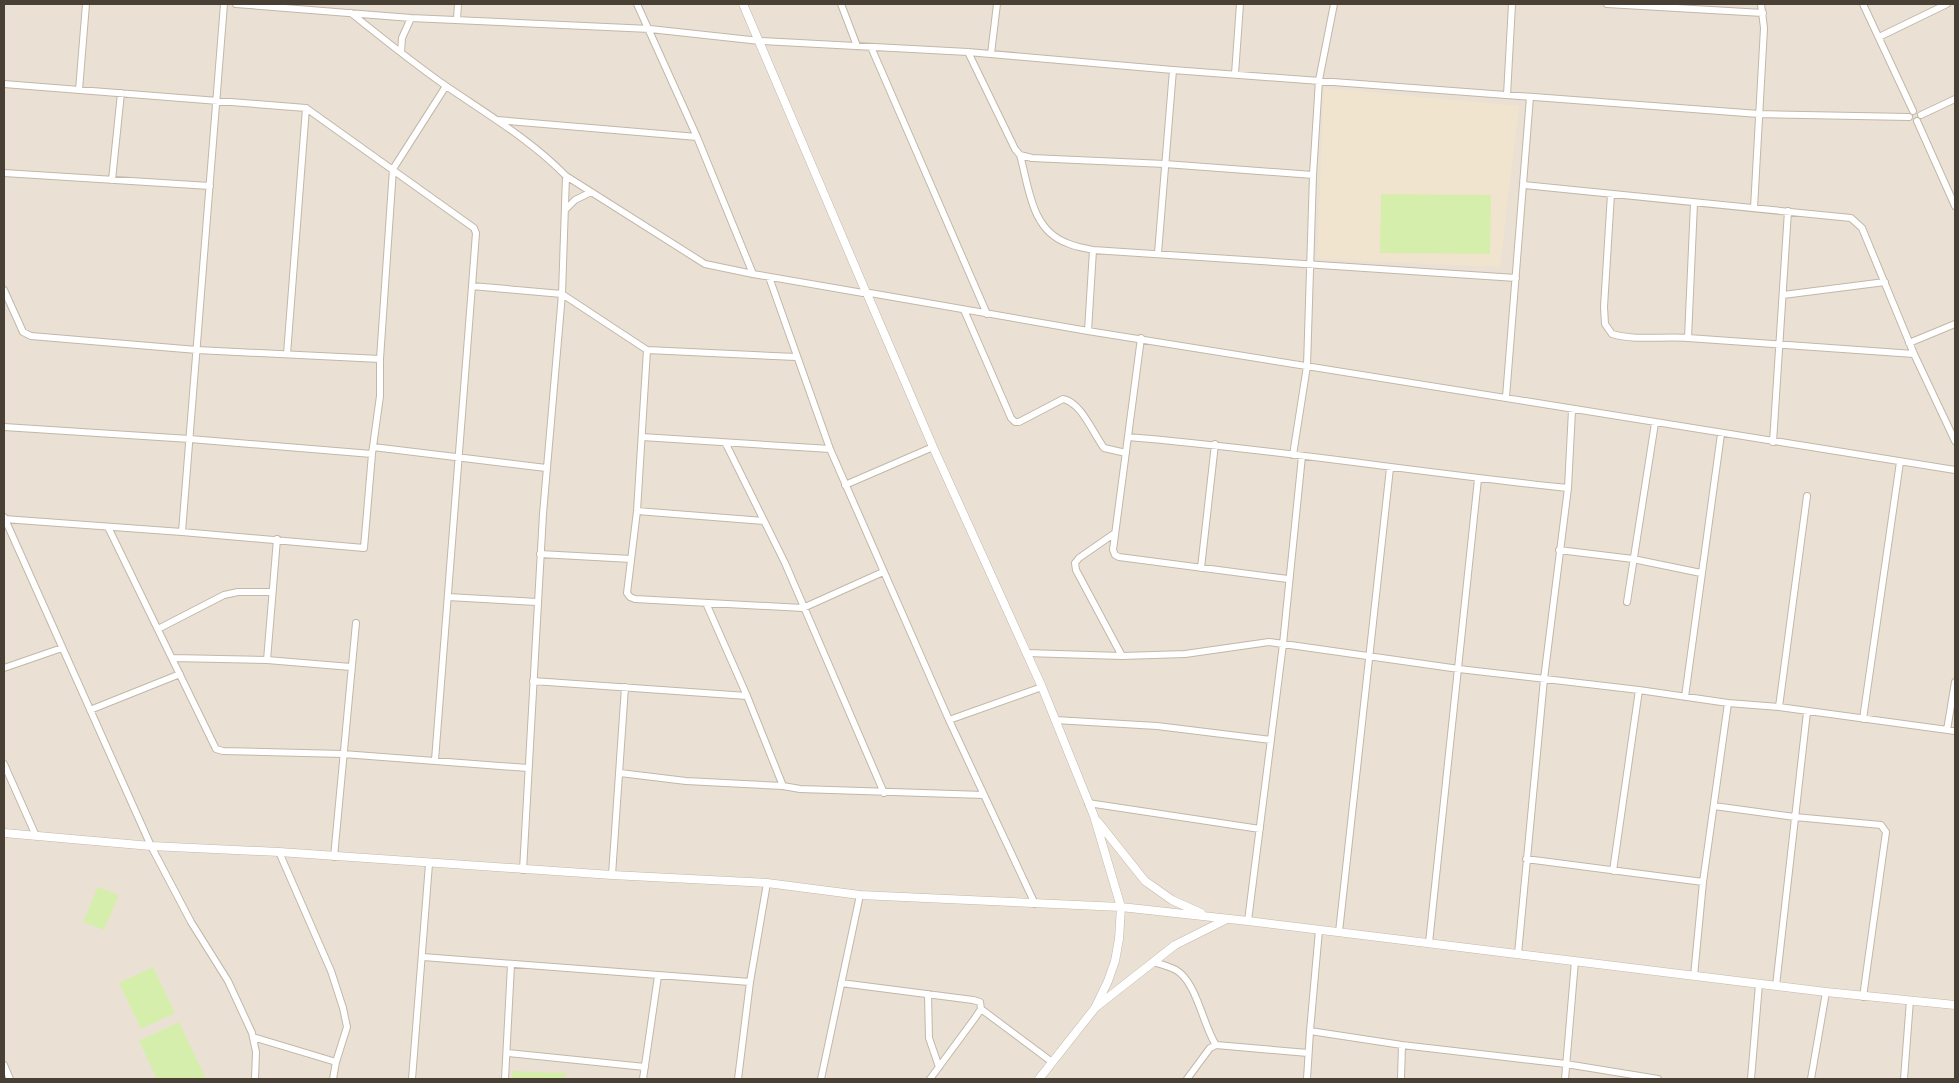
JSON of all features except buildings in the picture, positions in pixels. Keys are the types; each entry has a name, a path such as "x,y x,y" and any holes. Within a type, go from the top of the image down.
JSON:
{"street":[{"path":"79,90 86,4"},
{"path":"182,532 224,4"},
{"path":"236,4 271,5 411,18 650,29 760,41 968,52 1173,70 1759,114 1911,114 1918,111 1919,118 1955,206"},
{"path":"457,20 458,4"},
{"path":"637,4 650,29 697,137 753,274"},
{"path":"743,4 933,447 1056,720 1094,816 1121,907 1119,939 1115,961 1108,981 1094,1008 1039,1079"},
{"path":"841,4 856,46"},
{"path":"991,54 997,4"},
{"path":"1235,74 1240,4"},
{"path":"1293,455 1307,366 1313,175 1319,80 1334,4"},
{"path":"1507,95 1512,4"},
{"path":"1608,4 1763,13"},
{"path":"1754,208 1764,28 1761,4"},
{"path":"1863,4 1879,37 1911,114 1912,121 1955,99"},
{"path":"1879,37 1947,4"},
{"path":"351,13 446,86 497,120 555,165 566,176 698,261 769,277 1088,331 1142,338 1506,397 1572,410 1955,470"},
{"path":"401,52 402,38 411,18"},
{"path":"870,46 987,314"},
{"path":"968,52 1015,149 1020,155 1037,216 1045,229 1066,243 1093,250 1516,278"},
{"path":"1158,253 1173,70"},
{"path":"4,84 306,108 474,228 476,233 435,760"},
{"path":"255,1079 256,1052 253,1037 228,981 191,922 151,846 4,518 364,548 372,451 380,396 380,359 393,169 446,86"},
{"path":"112,180 121,93"},
{"path":"1506,397 1530,96"},
{"path":"287,354 306,108"},
{"path":"497,120 697,137"},
{"path":"1020,155 1032,158 1166,164 1313,175"},
{"path":"4,173 210,186"},
{"path":"523,870 540,554 562,294 566,176"},
{"path":"1524,185 1850,218 1862,228 1909,343 1955,441"},
{"path":"566,210 575,200 591,192"},
{"path":"1611,194 1604,291 1605,324 1612,334 1618,336 1688,338 1914,354"},
{"path":"1688,338 1694,202"},
{"path":"1773,442 1788,211"},
{"path":"1088,331 1093,250"},
{"path":"769,277 830,449 882,572 1035,904"},
{"path":"1783,295 1885,282"},
{"path":"472,286 562,294 647,350 796,357"},
{"path":"4,290 23,332 28,336 197,350 380,359"},
{"path":"964,310 1011,418 1015,422 1019,422 1063,399 1070,401 1079,410 1104,448 1126,453"},
{"path":"1909,343 1955,324"},
{"path":"1142,338 1115,533 1113,550 1115,555 1201,568 1288,578"},
{"path":"647,350 637,511 627,593 630,597 635,599 803,608 882,572"},
{"path":"1518,954 1544,679 1568,488 1572,410"},
{"path":"1627,602 1655,423"},
{"path":"4,427 458,456 546,468"},
{"path":"1685,697 1721,434"},
{"path":"642,437 726,444 830,449"},
{"path":"1128,438 1215,444 1478,479 1568,488"},
{"path":"726,444 785,563 884,793"},
{"path":"1201,568 1215,444"},
{"path":"846,484 933,447"},
{"path":"1248,921 1283,644 1288,578 1302,456"},
{"path":"1863,719 1900,462"},
{"path":"1339,932 1390,468"},
{"path":"1429,943 1478,479"},
{"path":"1779,707 1807,496"},
{"path":"637,511 764,521"},
{"path":"108,526 173,658 212,745 216,749 223,751 343,754 528,768"},
{"path":"1115,533 1079,558 1075,564 1076,570 1122,656"},
{"path":"267,660 277,540"},
{"path":"1560,550 1633,559 1701,572"},
{"path":"540,554 631,559"},
{"path":"158,629 224,595 238,592 272,592"},
{"path":"448,597 537,602"},
{"path":"706,603 747,696 783,786"},
{"path":"334,857 356,623"},
{"path":"1026,653 1122,656 1185,654 1269,642 1459,669 1639,690 1728,703 1779,707 1955,731"},
{"path":"4,668 62,648"},
{"path":"173,658 267,660 351,667"},
{"path":"90,710 180,674"},
{"path":"533,681 747,696"},
{"path":"1947,730 1955,682"},
{"path":"612,875 625,687"},
{"path":"949,720 1042,687"},
{"path":"1613,870 1639,690"},
{"path":"1694,976 1703,882 1728,703"},
{"path":"1776,986 1807,712"},
{"path":"1056,720 1156,726 1271,740"},
{"path":"4,764 36,836"},
{"path":"620,772 686,781 783,786 800,790 984,795"},
{"path":"1088,803 1260,829"},
{"path":"1714,806 1795,817 1881,825 1886,832 1863,997"},
{"path":"1094,816 1145,881 1172,900 1208,916"},
{"path":"4,833 151,846 280,852 523,870 767,883 860,895 1121,907 1228,918 1863,997 1955,1005"},
{"path":"280,852 331,971 343,1008 346,1027 332,1079"},
{"path":"1526,859 1703,882"},
{"path":"412,1079 429,864"},
{"path":"738,1079 750,982 767,883"},
{"path":"821,1079 860,895"},
{"path":"1094,1008 1175,946 1228,918"},
{"path":"1307,1079 1319,930"},
{"path":"423,957 750,982"},
{"path":"1565,1079 1574,961"},
{"path":"1153,962 1176,970 1186,979 1206,1022 1211,1038 1216,1045"},
{"path":"505,1079 511,965"},
{"path":"643,1079 658,976"},
{"path":"841,983 980,1002 981,1010 930,1079"},
{"path":"1751,1079 1759,984"},
{"path":"1811,1079 1826,992"},
{"path":"928,994 929,1038 938,1067"},
{"path":"1904,1079 1910,1000"},
{"path":"981,1010 1052,1062"},
{"path":"1310,1031 1402,1045 1566,1064 1657,1079"},
{"path":"253,1037 336,1062"},
{"path":"1187,1079 1210,1048 1216,1045 1308,1053"},
{"path":"1401,1079 1402,1045"},
{"path":"507,1053 645,1067"},
{"path":"4,1064 10,1079"}],"shaded area":[{"path":"4,4 1955,4 1955,1079 4,1079"},
{"path":"1324,88 1519,106 1500,267 1317,259"}],"green space":[{"path":"1381,194 1491,195 1490,254 1380,253"},
{"path":"98,887 119,895 104,930 83,922"},
{"path":"153,967 175,1013 141,1029 119,983"},
{"path":"179,1022 206,1079 157,1079 139,1041"},
{"path":"512,1071 566,1073 566,1079 512,1079"}]}
